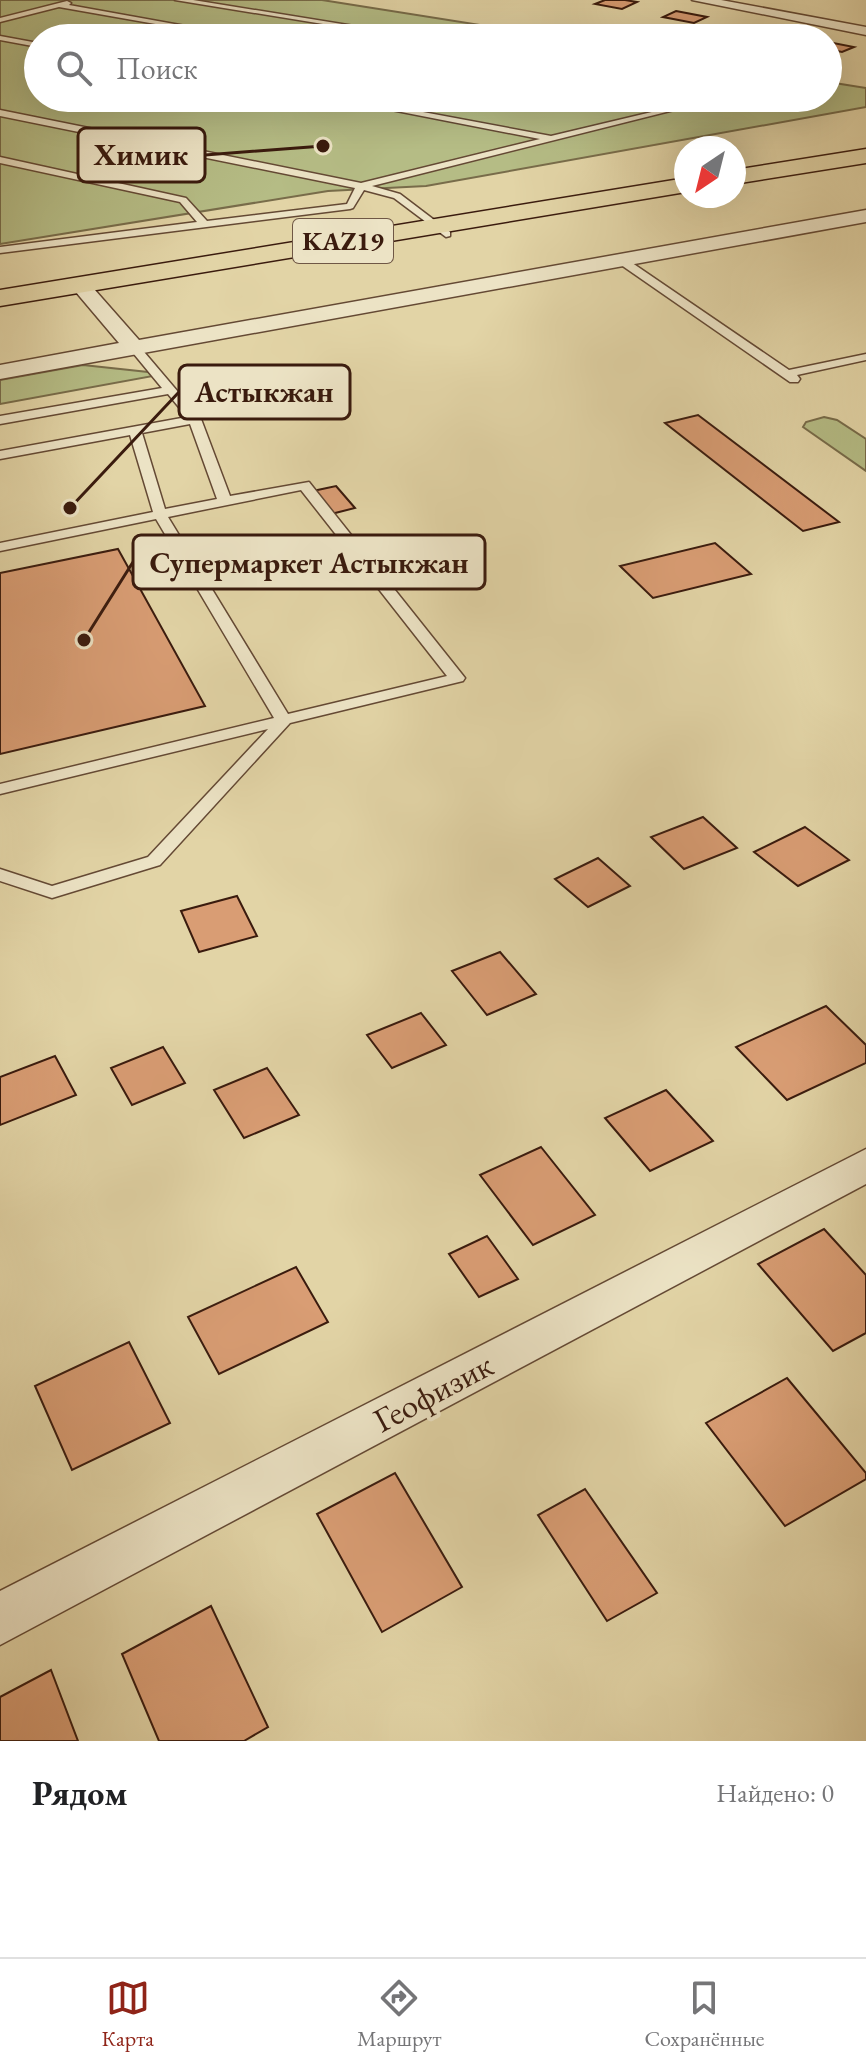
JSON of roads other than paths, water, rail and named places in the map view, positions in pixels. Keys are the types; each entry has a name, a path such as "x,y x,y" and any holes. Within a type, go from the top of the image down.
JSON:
{"highway":[{"path":"746,175 866,156"},
{"path":"746,186 866,166"},
{"name":"KAZ19","path":"0,298 83,289 441,230 674,187"},
{"name":"KAZ19","path":"441,230 674,198"},
{"name":"KAZ19","path":"0,308 83,289"}],"street":[{"path":"699,0 828,24"},
{"path":"842,27 866,31"},
{"path":"0,372 618,258 866,216"},
{"path":"83,289 135,348"},
{"name":"Геофизик","path":"0,1619 866,1165"}],"lane":[{"path":"0,20 79,0"},
{"path":"179,0 334,24"},
{"path":"58,5 167,24"},
{"path":"0,38 24,42"},
{"path":"409,112 554,139"},
{"path":"0,250 350,206 361,186 660,112"},
{"path":"0,113 361,186 397,196 441,230"},
{"path":"0,160 183,200 205,225"},
{"path":"0,240 22,246"},
{"path":"618,258 790,377 866,357"},
{"path":"135,348 195,419 225,501"},
{"path":"0,420 171,390"},
{"path":"0,455 195,419"},
{"path":"135,430 160,514 284,721"},
{"path":"0,547 304,485 457,678 0,789"},
{"path":"0,875 52,892 154,861 284,721"}],"place":[{"name":"Химик","path":"323,146"},
{"name":"Астыкжан","path":"70,508"},
{"name":"Супермаркет Астыкжан","path":"84,640"}]}
